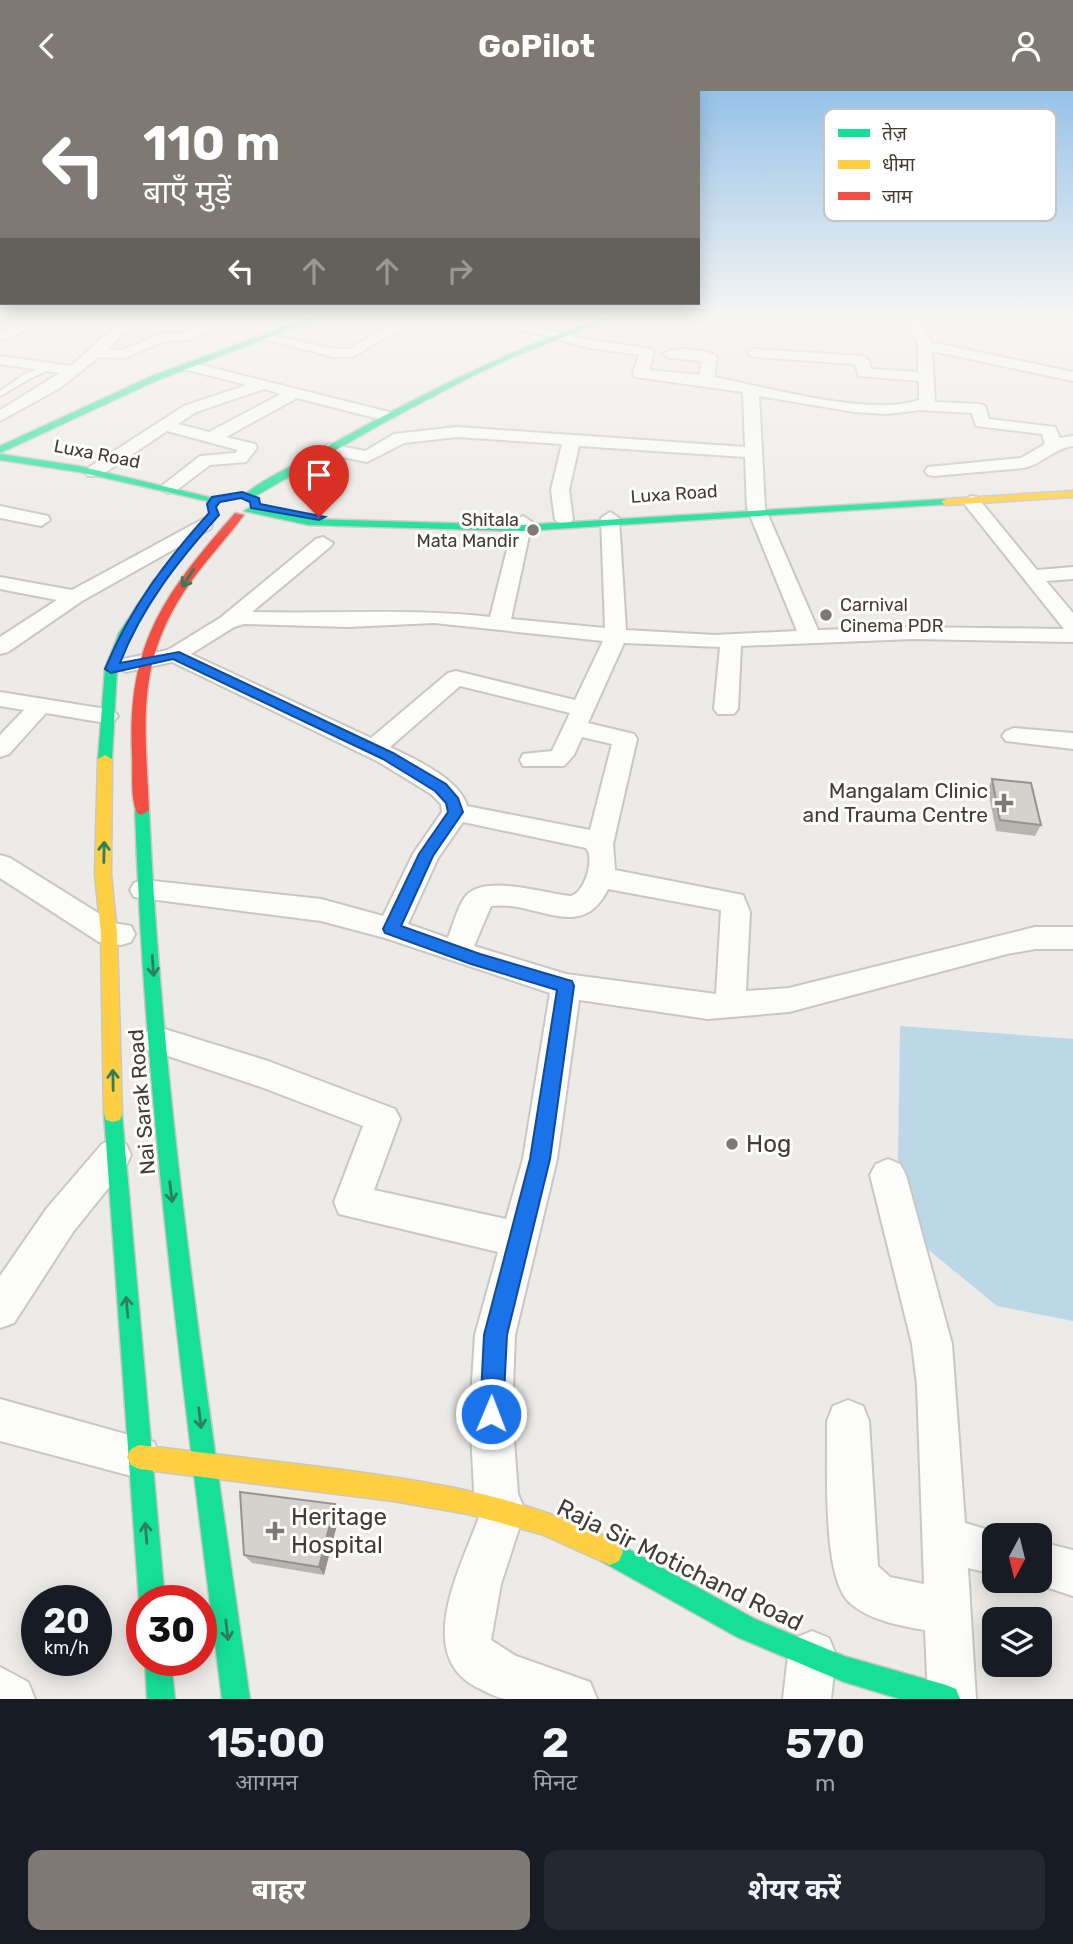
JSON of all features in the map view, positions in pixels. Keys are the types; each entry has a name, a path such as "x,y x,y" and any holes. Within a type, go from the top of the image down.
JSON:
{"street":[{"path":"0,416 42,393"},
{"path":"0,450 32,433 126,393"},
{"path":"94,472 198,405 236,393"},
{"path":"289,393 387,416"},
{"path":"244,510 329,449 429,393"},
{"path":"751,393 757,510 810,637"},
{"path":"766,393 874,408 923,406 979,409 982,423 1049,430 1053,443"},
{"path":"923,406 929,393"},
{"path":"211,437 293,394"},
{"path":"0,424 32,433"},
{"path":"165,426 246,446 249,451 234,460 206,460 168,488"},
{"path":"329,449 367,457 400,438 445,432 756,453"},
{"path":"564,520 559,490 572,439"},
{"path":"934,471 1024,463 1042,454 1053,443 1073,441"},
{"name":"Luxa Road","path":"0,457 94,472 186,492 211,514"},
{"path":"757,510 1069,494"},
{"name":"Luxa Road","path":"244,510 279,510 319,517 523,525 564,520 610,521 757,510 1069,494"},
{"path":"0,647 75,597 211,514 235,495 244,510 309,521 523,525 610,521 616,636 562,755 555,761 532,759"},
{"path":"971,501 1073,627"},
{"name":"Nai Sarak Road","path":"236,1699 165,1141 150,935 144,890 140,710 145,661 156,632 173,601 244,510"},
{"path":"0,512 41,520"},
{"name":"Nai Sarak Road","path":"151,1585 114,1155 109,934 103,874 106,716 111,669 125,633 167,568 211,514"},
{"path":"499,622 523,525"},
{"path":"111,669 175,655 227,622 323,543"},
{"path":"1032,576 1073,573"},
{"path":"0,583 75,597"},
{"path":"227,622 254,618 348,621 422,617 499,622 616,636 731,640 967,633 1073,636"},
{"path":"726,709 731,640"},
{"path":"175,655 373,749 440,788 453,801 455,812 426,854 391,929"},
{"path":"373,749 456,678 579,718 625,739 600,844 604,856 589,901 577,907 497,895 481,897 476,902 457,952"},
{"path":"0,699 106,716"},
{"path":"0,749 42,704"},
{"path":"1014,736 1073,741"},
{"path":"455,812 582,837 600,844"},
{"path":"0,865 109,934 150,935"},
{"path":"597,877 733,902 736,912 730,1006"},
{"path":"144,890 321,910 391,929 566,986 662,1002 730,1006 789,1000 1007,943 1035,938 1073,938"},
{"path":"566,986 547,1121 495,1335 492,1372 500,1509 468,1621 466,1642 470,1653 507,1675 573,1699"},
{"path":"158,1041 268,1075 383,1119 352,1202 520,1240"},
{"path":"0,1309 60,1220 114,1155"},
{"path":"888,1175 932,1344 937,1385 952,1699"},
{"path":"0,1420 139,1457"},
{"path":"848,1421 853,1558 858,1576 866,1587 880,1595 948,1611"},
{"name":"Raja Sir Motichand Road","path":"139,1457 379,1486 500,1509 583,1537 746,1629 809,1677 844,1669 946,1699"},
{"path":"944,1540 982,1549"},
{"path":"1052,1567 1073,1573"},
{"path":"159,1676 161,1699"},
{"path":"0,1691 11,1699"}],"water":[{"path":"900,1026 1073,1039 1073,1321 997,1306 897,1224"}],"building":[{"path":"992,779 1031,783 1041,825 1000,820"},
{"path":"240,1492 335,1504 319,1567 244,1555"}],"traffic: fast":[{"path":"0,450 123,393"},
{"path":"248,496 432,393"},
{"path":"0,457 79,469 216,500"},
{"path":"249,511 309,522 522,528 946,502"},
{"path":"105,759 111,669 125,633 158,582"},
{"path":"142,810 146,922 165,1144 191,1367 236,1699"},
{"path":"113,1114 151,1585"},
{"path":"610,1552 746,1628 844,1669 946,1699"},
{"path":"159,1676 161,1699"}],"traffic: slow":[{"path":"946,502 1073,494"},
{"path":"105,759 103,874 109,934 113,1114"},
{"path":"139,1457 431,1494 541,1522 610,1552"}],"traffic: jam":[{"path":"142,810 138,715 146,659 173,601 239,515"}],"place":[{"name":"Shitala Mata Mandir","path":"533,530"},
{"name":"Carnival Cinema PDR","path":"826,615"},
{"name":"Mangalam Clinic and Trauma Centre","path":"1004,803"},
{"name":"Hog","path":"732,1144"},
{"name":"Heritage Hospital","path":"275,1531"}],"route":[{"path":"319,517 255,506 255,500 242,495 228,495 216,500 210,507 215,513 171,563 144,601 125,633 111,669 175,655 388,756 422,775 453,801 455,812 452,821 426,854 391,929 477,960 566,986 540,1159 495,1335 491,1414"}]}
